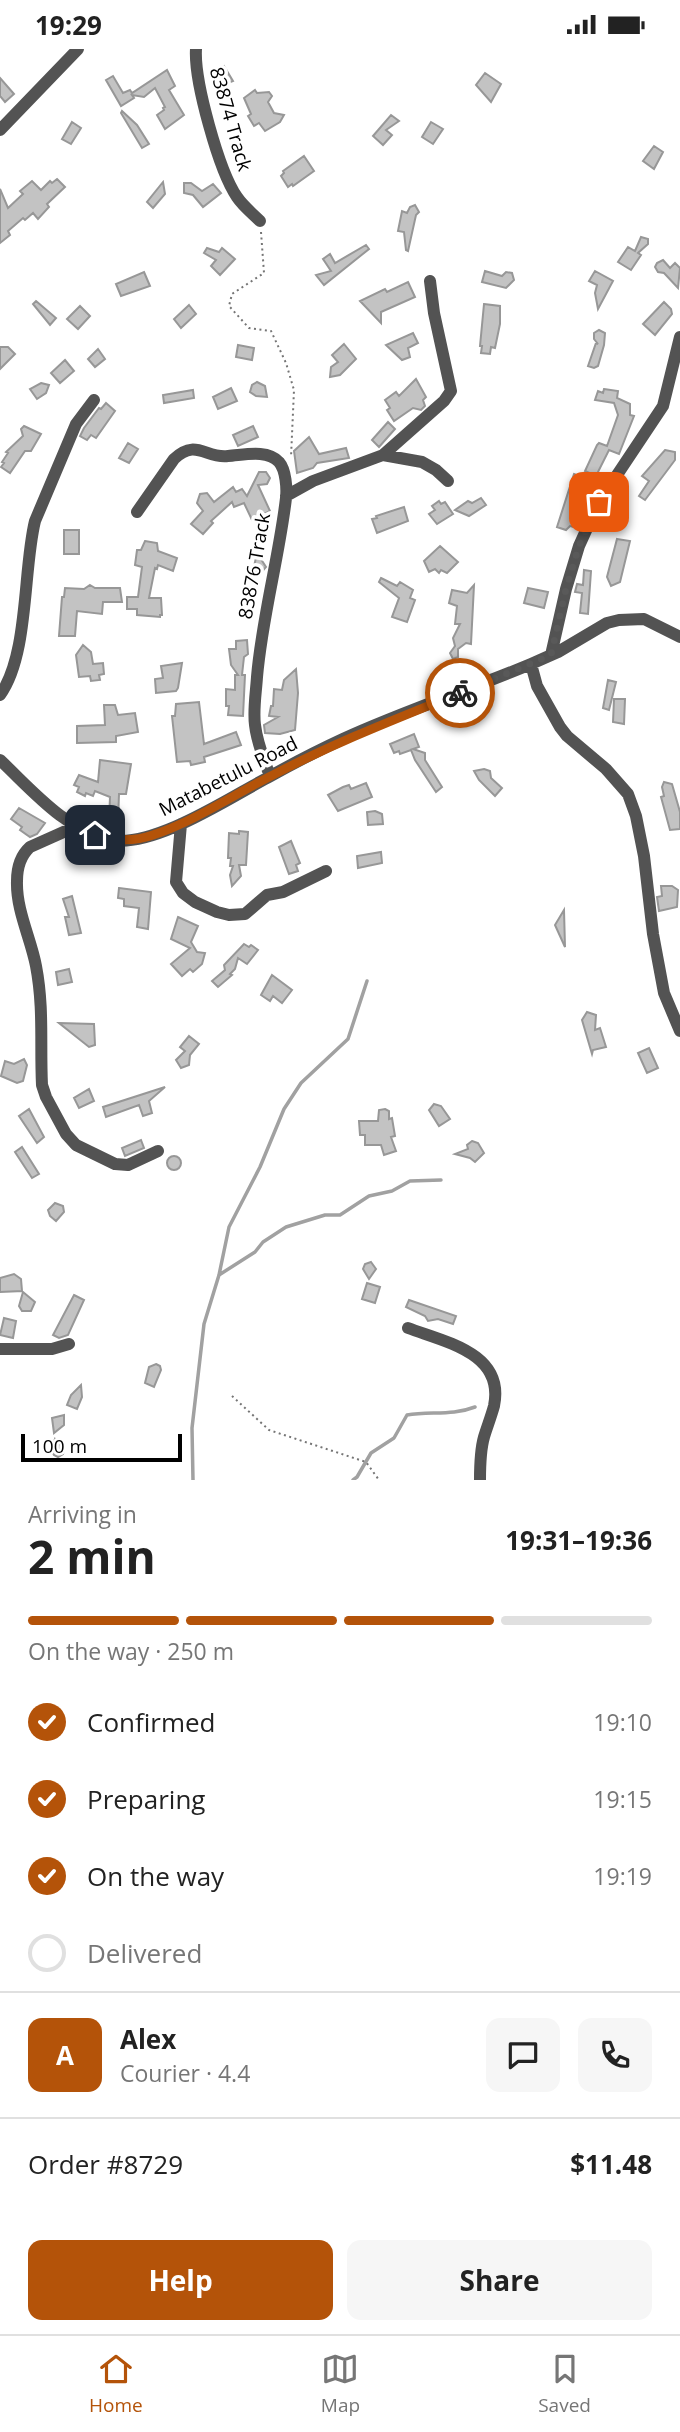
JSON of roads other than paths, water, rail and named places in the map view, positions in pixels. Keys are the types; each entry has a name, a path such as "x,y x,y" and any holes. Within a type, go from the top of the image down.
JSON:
{"street":[{"path":"0,130 78,49"},
{"name":"83874 Track","path":"196,49 197,81 228,178 235,195 260,221"},
{"path":"383,455 444,401 451,391 430,281"},
{"path":"551,655 579,546 599,502 663,407 680,337"},
{"path":"0,695 16,653 31,537 36,521 76,424 94,400"},
{"path":"137,512 174,459 181,452 190,450 202,450 221,457 266,455 279,461 284,474 286,496"},
{"path":"383,455 422,462 448,481"},
{"name":"83876 Track","path":"270,776 255,724 256,694 260,648 286,496 313,481 383,455"},
{"name":"Matabetulu Road","path":"0,760 47,804 77,826 113,840 127,841 151,836 181,824 344,739 531,664 607,623 630,618 644,619 680,637"},
{"path":"531,664 537,686 560,727 606,769 628,794 644,856 653,934 664,993 680,1031"},
{"path":"181,824 176,882 183,893 195,902 217,912 229,915 245,914 267,895 283,892 326,871"},
{"path":"77,826 30,847 24,852 18,871 19,903 31,943 43,1012 42,1086 66,1134 76,1145 115,1164 128,1165 158,1151"},
{"path":"408,1328 473,1353 485,1363 492,1382 494,1404 483,1439 480,1480"},
{"path":"0,1349 52,1349 69,1344"}],"waterway":[{"path":"193,1480 192,1428 204,1324 219,1275 229,1227 260,1167 284,1109 301,1083 348,1039 367,981"},
{"path":"219,1275 255,1252 263,1242 286,1227 325,1215 340,1215 369,1196 392,1191 410,1181 441,1180"},
{"path":"353,1480 371,1453 394,1438 407,1415 475,1407"}]}
